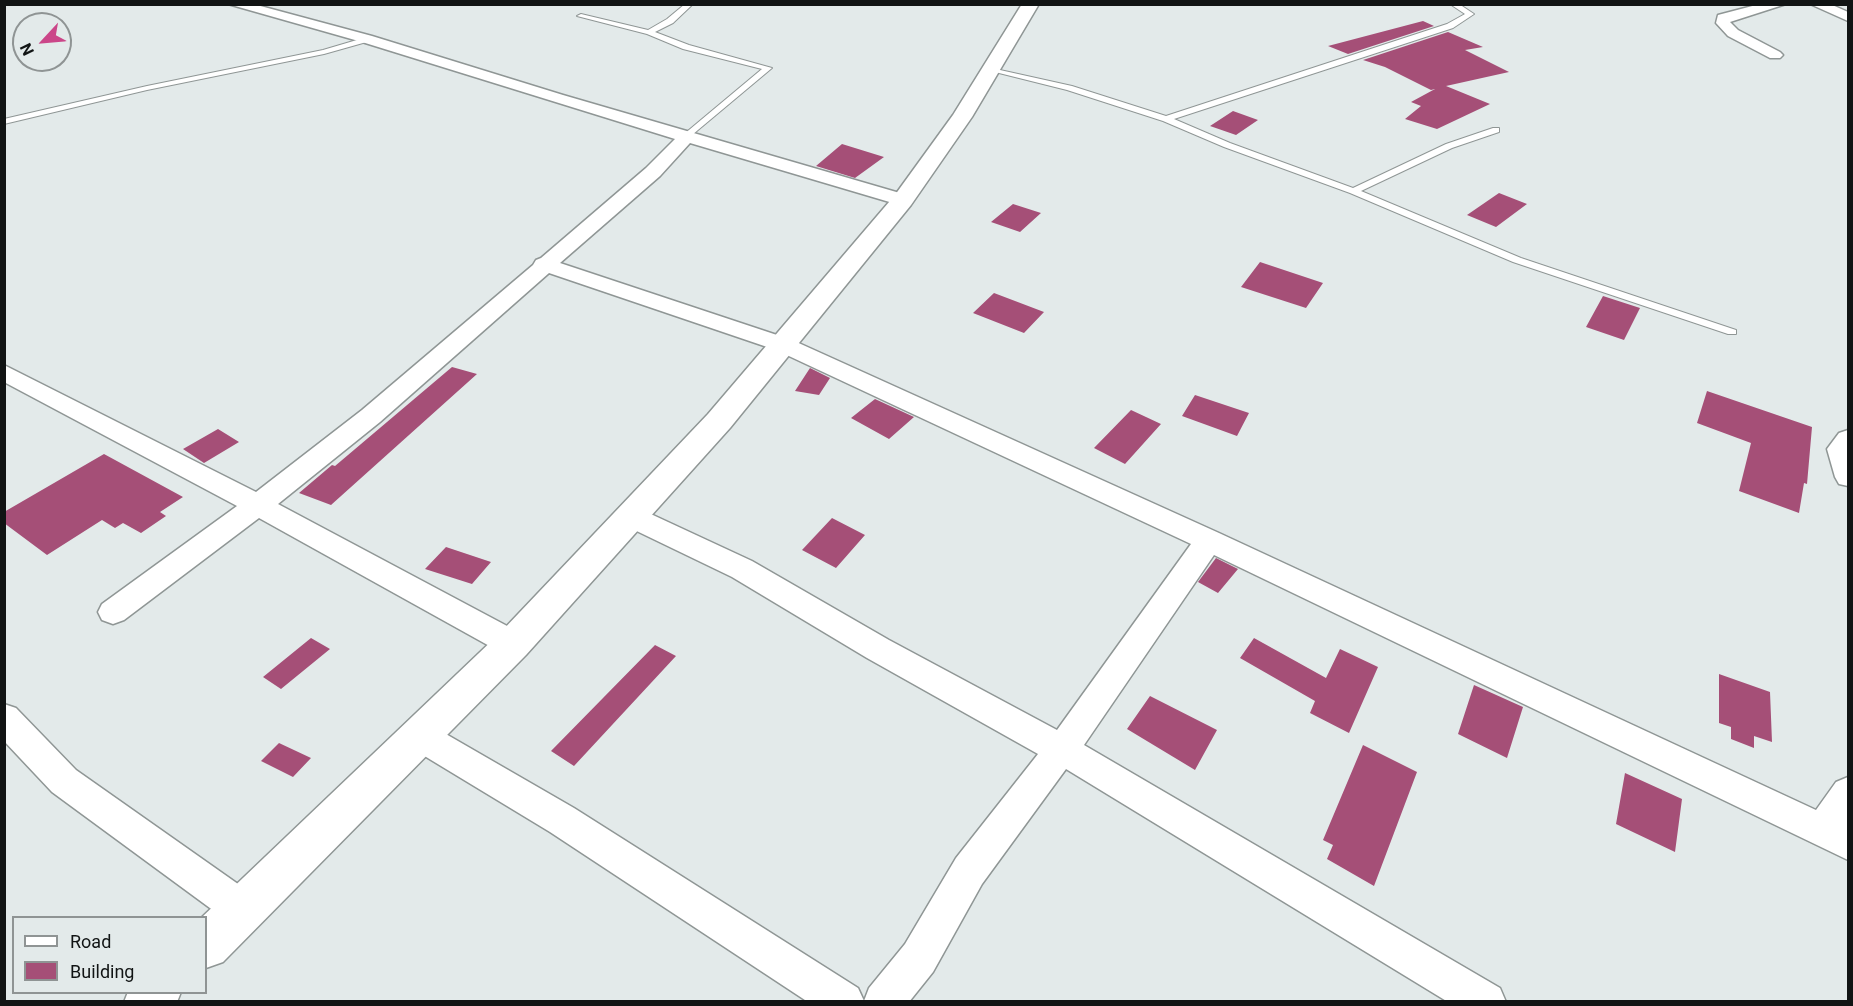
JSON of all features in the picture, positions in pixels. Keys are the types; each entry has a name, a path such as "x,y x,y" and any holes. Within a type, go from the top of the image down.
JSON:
{"main road":[{"path":"207,944 513,644 784,345 903,200 962,117 1031,4"}],"street":[{"path":"235,4 367,39 686,137 903,200"},
{"path":"1775,55 1733,33 1723,23 1723,18 1779,4"},
{"path":"1817,4 1848,17"},
{"path":"113,612 258,505 372,416 543,264 653,172 686,137"},
{"path":"543,264 784,345 1209,540 1836,837 1848,794"},
{"path":"4,372 258,505 513,644"},
{"path":"1848,439 1840,449 1848,477"},
{"path":"630,516 742,569 878,649 1062,750 1486,1002"},
{"path":"883,1002 919,958 969,871 1062,750 1209,540"},
{"path":"4,718 64,781 242,909"},
{"path":"420,736 562,820 844,1002"}],"lane":[{"path":"649,32 670,21 690,4"},
{"path":"1166,119 1450,26 1470,14 1453,4"},
{"path":"581,16 649,32 687,47 768,68 686,137"},
{"path":"4,122 147,88 324,52 367,39"},
{"path":"991,70 1069,88 1166,119 1353,191 1517,260 1732,332"},
{"path":"1353,191 1449,146 1496,130"}],"building":[{"path":"1423,21 1434,26 1348,54 1328,46"},
{"path":"1448,32 1483,47 1465,50 1509,72 1446,86 1490,104 1437,129 1405,119 1421,106 1411,102 1435,89 1431,90 1385,67 1363,60"},
{"path":"1233,111 1258,120 1236,135 1210,126"},
{"path":"842,144 884,157 855,178 816,166"},
{"path":"1499,193 1527,204 1496,227 1467,215"},
{"path":"1013,204 1041,213 1020,232 991,222"},
{"path":"1260,262 1323,283 1306,308 1241,287"},
{"path":"994,293 1044,312 1024,333 973,313"},
{"path":"1603,296 1640,308 1624,340 1586,327"},
{"path":"452,367 477,374 331,505 299,493 332,465 335,466"},
{"path":"810,368 830,378 819,395 795,391"},
{"path":"1707,391 1812,427 1807,484 1804,483 1799,513 1739,491 1751,443 1697,423"},
{"path":"1195,395 1249,413 1237,436 1182,416"},
{"path":"875,399 914,417 889,439 851,418"},
{"path":"1131,410 1161,424 1125,464 1094,448"},
{"path":"218,429 239,442 204,463 183,449"},
{"path":"104,454 183,497 160,512 166,516 141,533 123,523 115,528 102,520 47,555 4,523 4,512"},
{"path":"832,518 865,535 836,568 802,550"},
{"path":"446,547 491,562 472,584 425,569"},
{"path":"1216,558 1238,569 1218,593 1198,582"},
{"path":"311,638 330,649 281,689 263,677"},
{"path":"1254,638 1326,678 1340,649 1378,667 1349,733 1310,713 1315,701 1240,658"},
{"path":"655,645 676,656 574,766 551,751"},
{"path":"1719,674 1770,692 1772,742 1754,736 1754,748 1731,739 1731,727 1719,723"},
{"path":"1474,685 1523,707 1507,758 1458,734"},
{"path":"1150,696 1217,730 1195,770 1127,729"},
{"path":"279,743 311,758 293,777 261,761"},
{"path":"1363,745 1417,772 1374,886 1327,859 1333,845 1323,840"},
{"path":"1625,773 1682,799 1675,852 1616,824"}]}
